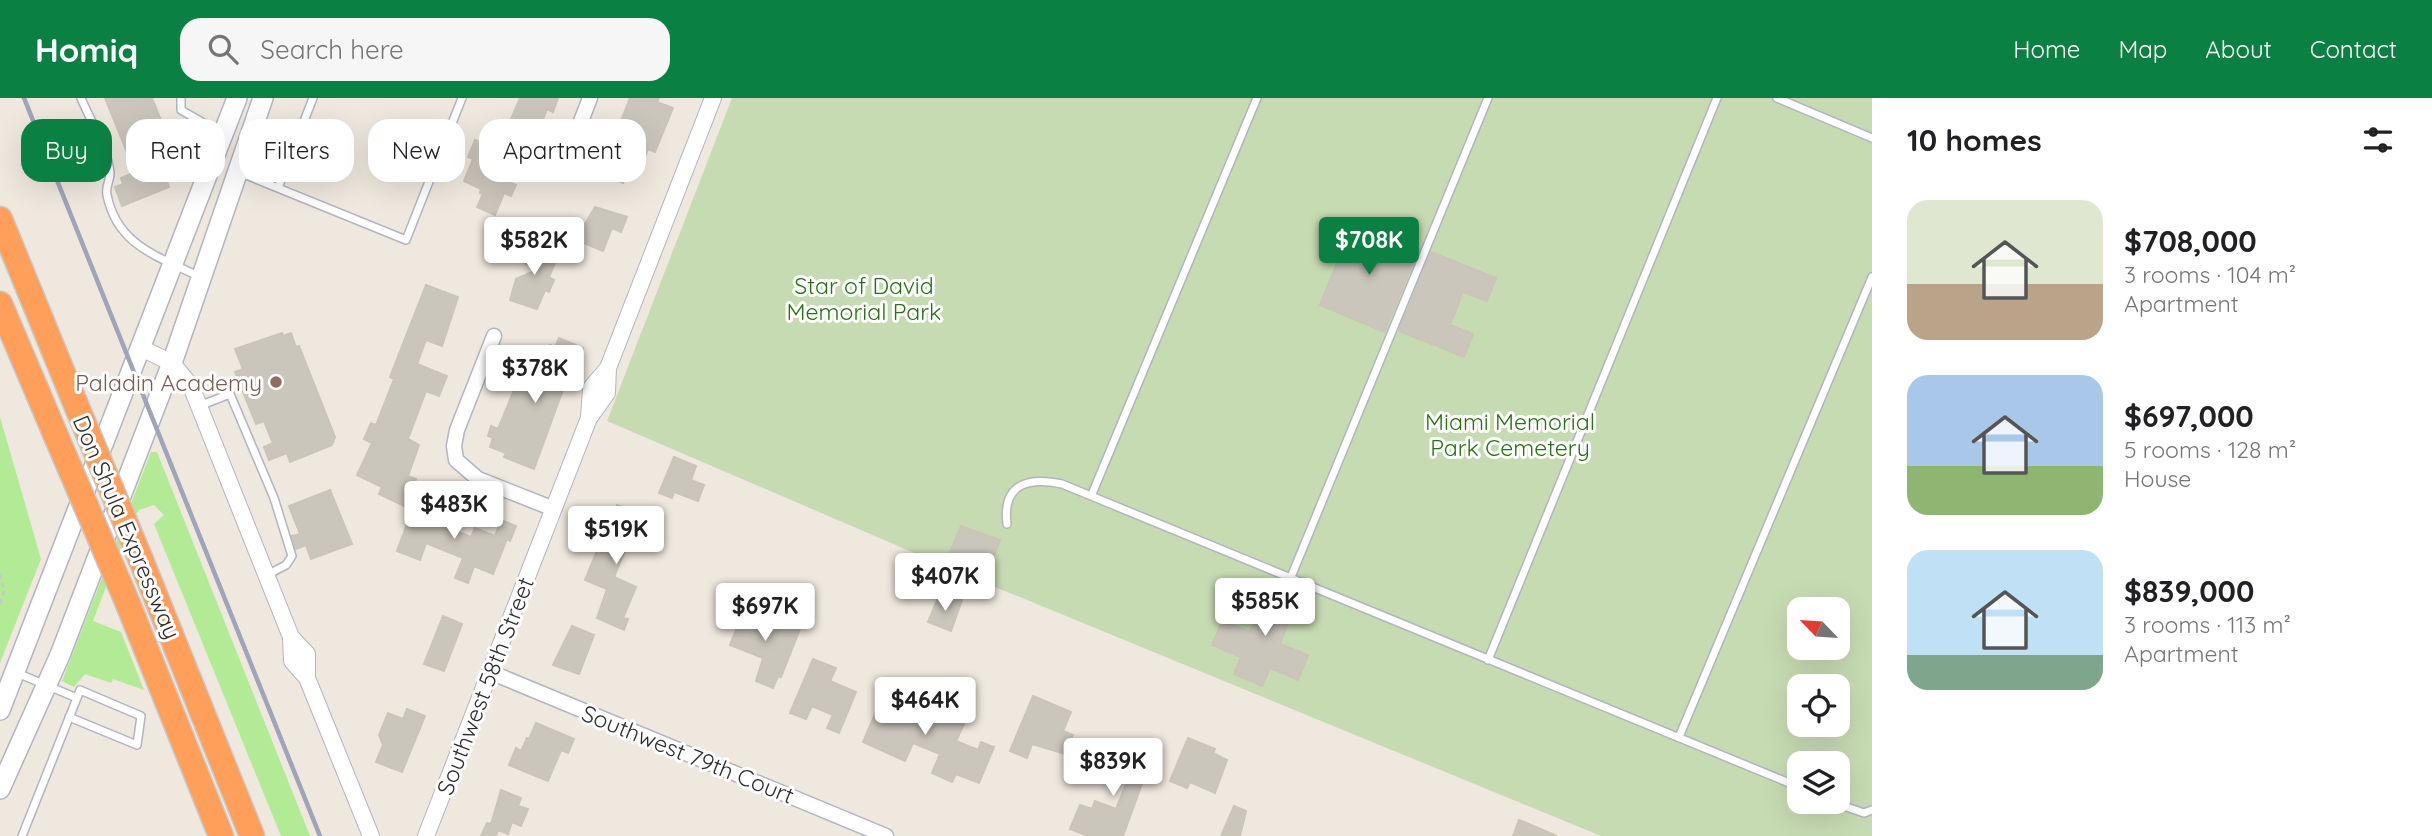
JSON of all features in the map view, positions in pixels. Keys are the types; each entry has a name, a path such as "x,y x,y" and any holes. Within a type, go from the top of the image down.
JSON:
{"highway":[{"name":"Don Shula Expressway","path":"0,219 142,559 252,836"},
{"name":"Don Shula Expressway","path":"0,304 128,604 221,836"}],"main road":[{"path":"225,129 237,98"},
{"path":"0,789 47,685 172,363 263,98"},
{"path":"0,710 205,182"}],"street":[{"path":"582,119 590,98"},
{"name":"Southwest 58th Street","path":"426,836 589,418 589,392 608,368 713,98"},
{"path":"495,337 455,438 456,460 478,479 554,509"},
{"path":"141,348 172,363 188,382 291,637 292,661 307,678 371,836"},
{"name":"Southwest 79th Court","path":"490,672 886,836"}],"lane":[{"path":"81,98 107,162 110,173 107,196 120,229 132,242 202,278"},
{"path":"181,98 181,110 193,119"},
{"path":"278,188 313,98"},
{"path":"237,171 406,240 462,98"},
{"path":"1092,494 1257,98"},
{"path":"1291,577 1488,98"},
{"path":"1488,660 1717,98"},
{"path":"1777,98 1872,138"},
{"path":"1679,737 1872,277"},
{"path":"199,406 230,394 254,448 292,556 286,565 266,576"},
{"path":"1007,524 1013,495 1018,486 1030,479 1062,484 1092,494 1787,783"},
{"path":"14,672 77,698"},
{"path":"22,836 69,717 80,690 141,716 137,745 69,717"},
{"path":"1850,808 1864,813 1872,810"}],"path":[{"path":"0,574 4,590 0,606"}],"green space":[{"name":"Miami Memorial Park Cemetery","path":"732,98 1872,98 1872,836 1601,836 961,573 607,421"},
{"path":"0,417 41,559 0,663"},
{"path":"151,452 157,452 310,836 281,836 154,524 164,515 154,505 139,510 132,519 93,621 121,632 144,690 113,679 111,683 85,674 74,687 62,681"}],"building":[{"path":"105,98 152,98 160,119 126,119 126,150"},
{"path":"520,98 558,98 553,112 547,109 543,119 511,119"},
{"path":"630,98 659,98 657,102 673,108 655,152 648,149 646,154 646,119 622,119"},
{"path":"475,140 479,142 479,182 509,182 516,185 511,196 504,193 495,215 477,207 483,194 480,193 481,189 465,181 473,159 468,157"},
{"path":"126,176 126,182 167,182 169,187 122,206 115,187 123,184 121,178"},
{"path":"595,207 627,217 621,232 612,228 603,251 579,241 577,245 556,236 561,223 581,231"},
{"path":"1354,221 1419,249 1384,332 1320,305"},
{"path":"527,243 558,255 549,277 554,280 549,292 545,290 537,309 510,300 516,279 539,269 520,261"},
{"path":"1431,252 1496,278 1487,301 1463,292 1450,325 1473,334 1464,357 1399,331"},
{"path":"426,285 458,297 442,346 426,340 417,364 447,376 439,396 426,391 408,439 419,445 408,476 416,479 404,506 379,494 382,487 357,475 372,443 364,439 371,423 376,425 394,379 390,377"},
{"path":"282,333 283,336 291,333 296,347 299,346 335,437 332,445 290,462 287,453 269,460 264,447 273,443 264,421 256,424 235,372 243,369 235,349"},
{"path":"559,338 583,348 573,378 568,376 534,469 504,457 506,453 490,447 493,438 488,436 491,426 498,429 521,373 533,377 550,345 555,347"},
{"path":"674,457 696,466 691,480 704,485 698,501 674,492 672,498 659,493"},
{"path":"330,490 352,544 311,559 306,545 296,549 292,536 300,534 289,506"},
{"path":"434,500 452,521 449,528 471,537 475,528 495,536 501,520 516,526 510,541 507,539 493,574 474,566 468,583 455,578 463,558 426,543 420,560 397,551 413,508 420,511"},
{"path":"617,505 647,518 635,546 628,543 614,577 636,587 623,618 628,619 624,630 597,618 607,589 585,580 601,541 606,542 615,521 611,519"},
{"path":"961,526 1000,540 987,574 947,559"},
{"path":"1272,579 1301,591 1280,644 1308,655 1298,680 1270,668 1262,686 1234,674 1241,657 1212,645 1222,621 1250,632"},
{"path":"951,596 962,600 951,631 928,622 938,598 949,602"},
{"path":"748,599 762,605 757,619 784,630 788,620 798,624 796,628 800,629 781,677 778,676 773,688 756,681 763,658 730,645"},
{"path":"443,616 462,624 444,671 424,664"},
{"path":"572,626 594,635 579,674 553,665"},
{"path":"813,659 836,668 830,681 856,692 839,733 827,728 833,715 812,706 806,719 790,713"},
{"path":"887,686 900,692 898,696 964,724 956,741 978,750 981,742 994,747 979,783 956,774 952,782 932,773 940,754 913,743 905,761 863,742"},
{"path":"1033,696 1071,712 1063,731 1073,735 1069,742 1074,744 1069,755 1032,744 1027,758 1010,751"},
{"path":"407,709 425,716 402,772 376,762 383,745 379,735 388,713 403,719"},
{"path":"536,723 574,739 568,753 561,750 548,781 509,765 516,748 521,751"},
{"path":"1188,738 1215,749 1213,753 1227,760 1215,793 1190,782 1187,788 1170,781"},
{"path":"1098,745 1131,758 1134,752 1151,759 1123,836 1088,836 1070,829 1080,805 1092,809 1095,801 1116,809 1128,779 1124,777 1126,771 1093,757"},
{"path":"501,790 521,798 518,806 528,809 521,826 512,822 508,834 498,830 496,836 481,836 487,823 491,824"},
{"path":"1234,806 1246,811 1240,836 1221,836"},
{"path":"1519,820 1557,836 1513,836"}],"railway":[{"path":"24,98 320,836"}],"place":[{"name":"Paladin Academy","path":"276,382"}],"park label":[{"name":"Star of David Memorial Park","path":"864,298"}]}
